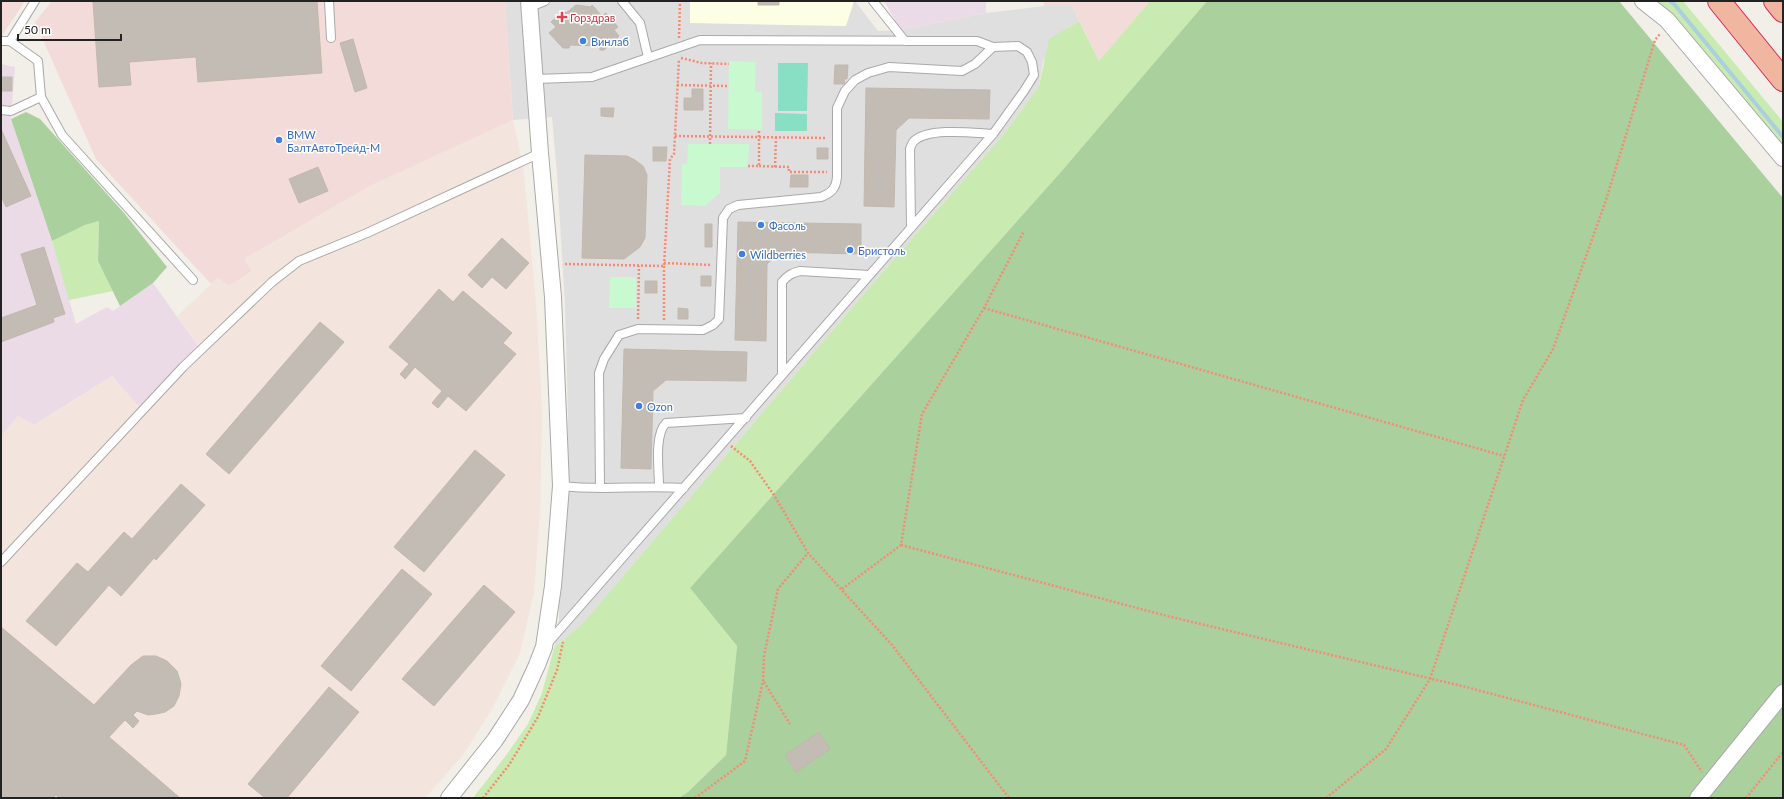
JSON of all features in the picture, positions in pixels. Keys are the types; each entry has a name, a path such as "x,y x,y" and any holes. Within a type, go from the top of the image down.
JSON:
{"highway":[{"path":"1719,1 1783,80"},
{"path":"1775,1 1783,11"}],"street":[{"path":"1643,1 1667,20 1783,158"},
{"path":"449,798 495,740 520,700 537,665 544,647 554,578 561,486 554,297 540,153 536,79 535,3"},
{"path":"1698,798 1783,694"}],"lane":[{"path":"10,41 35,1"},
{"path":"329,1 331,38"},
{"path":"622,1 640,23 648,57"},
{"path":"873,1 905,41"},
{"path":"536,79 592,77 700,40 977,41 993,47 1018,46 1027,52 1032,62 1034,75 993,134 544,647"},
{"path":"1,41 10,41 38,61 41,97 62,136 194,280"},
{"path":"600,488 599,373 604,358 619,335 638,329 703,330 713,326 719,319 723,218 729,209 738,205 821,198 831,193 836,184 837,172 837,108 845,91 855,80 868,73 889,67 962,71 975,64 993,47"},
{"path":"1,110 11,111 41,97"},
{"path":"911,228 910,149 913,142 926,135 942,133 993,134"},
{"path":"1,562 183,367 272,282 299,261 367,233 540,153"},
{"path":"782,375 782,282 786,277 792,273 800,271 869,275"},
{"path":"659,486 659,437 662,427 666,423 746,418"},
{"path":"561,486 584,489 659,486 684,488"}],"path":[{"path":"664,329 664,265 670,159 674,154 679,58 680,1"},
{"path":"1326,798 1386,749 1430,679 1522,400 1553,349 1606,200 1655,40"},
{"path":"679,58 729,64"},
{"path":"710,144 711,63"},
{"path":"677,85 728,86"},
{"path":"759,130 759,166"},
{"path":"675,136 837,138"},
{"path":"775,166 776,138"},
{"path":"748,166 789,167 789,172 837,172"},
{"path":"842,589 900,545 922,414 984,308 1024,231"},
{"path":"550,262 571,265 721,266"},
{"path":"638,329 639,266"},
{"path":"984,308 1504,456"},
{"path":"725,441 750,461 774,495 808,553 892,645 1009,798"},
{"path":"900,545 1167,616 1466,687 1684,745 1710,784"},
{"path":"695,798 745,761 763,681 764,656 778,589 808,553"},
{"path":"483,798 509,764 538,717 557,670 563,646 562,626"},
{"path":"763,681 790,724"},
{"path":"1746,798 1783,752"}],"shaded area":[{"path":"1,1 25,1 1,37"},
{"name":"BMW БалтАвтоТрейд-М","path":"52,1 505,1 513,120 370,186 244,259 252,271 229,286 218,278 211,284 96,159 35,22"},
{"path":"505,1 855,1 878,31 901,30 986,13 1044,6 1072,6 1079,21 1067,28 1043,61 1039,86 1004,134 874,282 583,623 554,648 559,627 568,414 565,305 557,173 552,117 513,120"},
{"path":"690,1 854,1 846,26 690,23"},
{"path":"884,1 986,1 986,13 901,30"},
{"path":"1043,1 1150,1 1099,61 1072,6 1044,6"},
{"path":"1,64 15,67 11,119 58,260 76,324 107,307 113,311 153,283 198,346 139,408 112,376 34,425 18,416 1,436"},
{"path":"513,120 523,166 529,226 537,316 542,413 540,513 534,592 520,653 492,709 463,755 425,798 1,798 1,436 18,416 35,425 112,376 140,407 198,346 177,316 218,278 229,286 252,271 244,259 370,186"}],"green space":[{"path":"1150,1 1207,1 1060,173 690,588 737,646 726,755 688,792 679,798 473,798 528,724 542,693 554,648 583,623 874,282 1004,134 1039,86 1049,39 1079,21 1099,61"},
{"path":"1207,1 1619,1 1783,198 1783,798 679,798 688,792 726,755 737,646 690,588 1060,173"},
{"path":"1658,1 1683,1 1783,122 1783,149 1685,31"},
{"path":"729,61 756,62 755,92 762,92 762,130 728,129"},
{"path":"778,63 808,63 807,111 778,111"},
{"path":"26,112 40,119 124,213 167,267 153,283 120,306 98,261 99,221 85,225 52,241 11,119"},
{"path":"775,113 807,114 807,131 775,131"},
{"path":"688,144 749,144 748,167 720,167 720,193 705,206 681,205 682,164 687,164"},
{"path":"99,221 98,261 113,291 69,300 52,241 85,225"},
{"path":"610,277 636,277 636,308 609,308"}],"building":[{"path":"317,1 322,73 198,82 196,57 129,62 131,85 99,87 93,2"},
{"path":"758,1 779,1 779,5 758,5"},
{"path":"576,5 591,7 592,5 602,16 606,13 618,27 614,30 619,36 604,50 600,50 600,46 570,45 569,48 563,48 549,33 556,27 551,22 564,11 566,13"},
{"path":"353,39 367,88 355,92 340,43"},
{"path":"835,65 848,65 847,79 844,79 845,84 834,84"},
{"path":"1,77 12,77 12,91 1,91"},
{"path":"866,88 990,90 989,119 909,118 896,130 894,207 864,206"},
{"path":"692,89 703,89 703,110 684,110 684,98 692,98"},
{"path":"601,108 614,108 613,117 601,116"},
{"path":"1,129 31,196 6,207 1,196"},
{"path":"653,147 667,147 666,161 653,161"},
{"path":"817,148 828,148 828,159 817,159"},
{"path":"585,155 627,156 643,166 647,175 645,238 640,247 624,259 582,258"},
{"path":"318,167 328,191 299,203 289,179"},
{"path":"791,175 808,175 808,187 790,187"},
{"path":"738,222 861,224 861,254 780,252 767,264 766,341 735,340"},
{"path":"705,224 712,224 712,247 705,247"},
{"path":"502,238 529,263 506,289 492,277 482,288 468,275"},
{"path":"44,247 65,314 53,318 54,322 1,342 1,318 37,305 21,254"},
{"path":"701,276 711,276 711,286 701,286"},
{"path":"645,281 657,281 657,293 645,293"},
{"path":"439,289 453,302 463,291 512,333 503,343 516,354 466,411 448,396 438,408 432,403 442,391 415,367 405,379 400,374 409,364 389,347"},
{"path":"678,308 688,309 688,319 678,319"},
{"path":"320,322 344,342 229,474 206,454"},
{"path":"624,349 747,352 746,381 666,380 653,391 651,469 621,468"},
{"path":"475,450 505,475 424,572 394,547"},
{"path":"181,484 205,505 156,560 154,558 121,596 109,585 56,646 26,621 77,563 88,572 124,532 132,539"},
{"path":"402,569 432,594 351,691 321,666"},
{"path":"484,585 515,612 434,706 402,679"},
{"path":"1,627 94,705 131,665 143,656 156,656 167,661 177,671 181,684 179,696 174,706 165,712 156,714 148,715 137,711 133,715 139,721 133,728 125,720 109,737 180,798 59,798 56,795 53,798 1,798"},
{"path":"329,687 359,712 287,798 265,798 248,784"},
{"path":"819,732 830,749 796,772 785,755"}],"waterway":[{"path":"1670,1 1783,137"}],"place":[{"name":"Горздрав","path":"562,17"},
{"name":"Винлаб","path":"583,41"},
{"name":"BMW БалтАвтоТрейд-М","path":"279,140"},
{"name":"Фасоль","path":"761,225"},
{"name":"Бристоль","path":"850,250"},
{"name":"Wildberries","path":"742,254"},
{"name":"Ozon","path":"639,406"}]}
